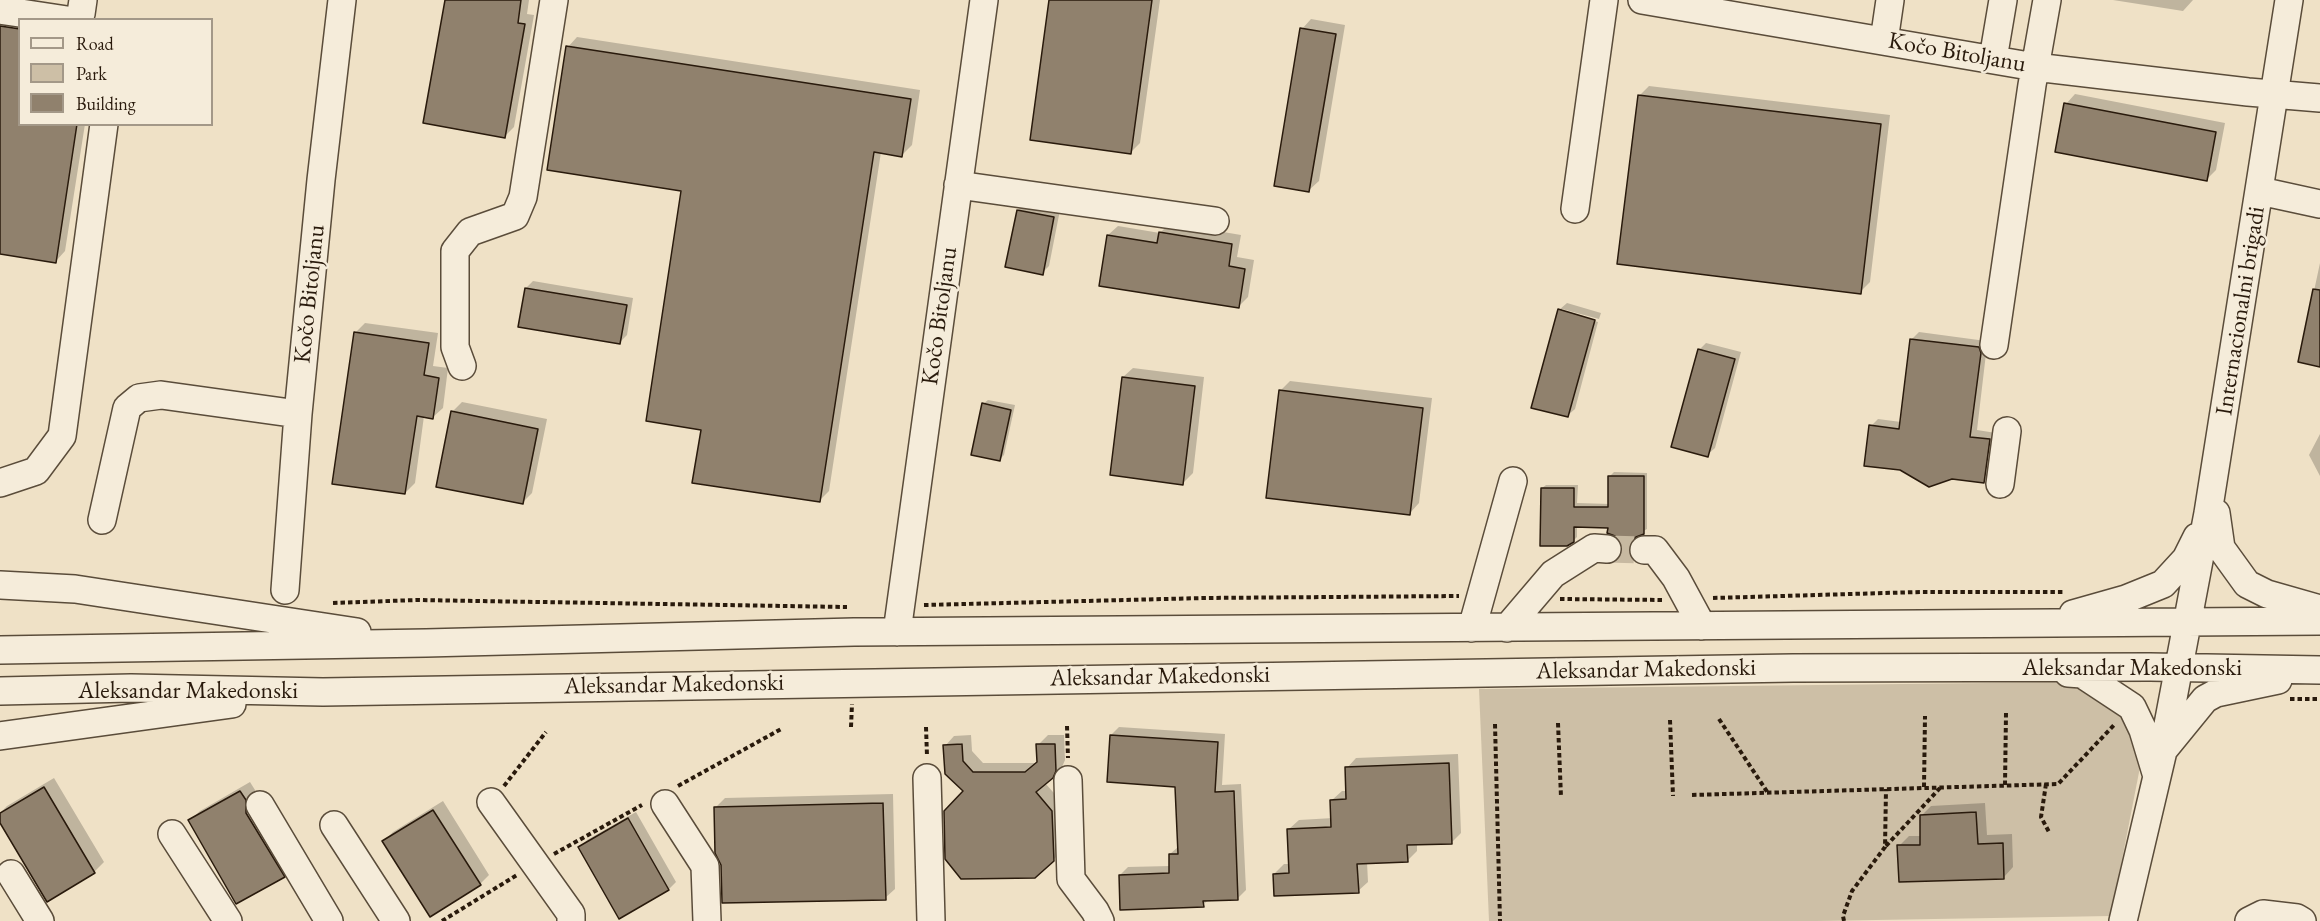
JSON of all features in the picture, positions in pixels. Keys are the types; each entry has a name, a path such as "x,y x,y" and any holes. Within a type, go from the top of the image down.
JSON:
{"street":[{"name":"Kočo Bitoljanu","path":"296,606 298,414 321,180 342,0"},
{"path":"462,366 454,347 455,251 470,232 515,216 523,197 554,0"},
{"name":"Kočo Bitoljanu","path":"897,632 984,0"},
{"path":"1575,209 1604,0"},
{"name":"Kočo Bitoljanu","path":"1642,0 2035,67 2248,92 2320,98"},
{"path":"1884,41 1890,0"},
{"path":"1993,59 2003,0"},
{"path":"1994,345 2046,0"},
{"name":"Internacionalni brigadi","path":"2123,921 2160,763 2212,490 2289,0"},
{"path":"0,10 79,14"},
{"path":"0,483 36,471 62,436 104,126"},
{"path":"958,185 1215,220"},
{"path":"2260,191 2320,204"},
{"path":"102,520 127,408 139,398 161,395 298,414"},
{"path":"2000,484 2007,431"},
{"path":"1472,628 1513,481"},
{"path":"2212,490 2221,548 2247,584 2267,594 2320,609"},
{"path":"2039,624 2126,599 2163,584 2186,559 2207,517"},
{"path":"1507,628 1553,574 1594,548 1607,549"},
{"path":"1644,550 1655,550 1676,578 1702,626"},
{"path":"0,585 75,589 253,615 296,606 426,643"},
{"path":"253,615 296,606"},
{"name":"Aleksandar Makedonski","path":"0,650 897,632 2320,621"},
{"path":"2013,667 2082,674 2132,707 2160,763 2205,699 2217,693 2320,671"},
{"name":"Aleksandar Makedonski","path":"0,691 131,688 323,692 1793,668 2013,667 2320,671"},
{"path":"0,736 323,692"},
{"path":"927,778 932,921"},
{"path":"1068,780 1071,879 1100,921"},
{"path":"662,798 705,866 707,921"},
{"path":"491,802 572,914 571,921"},
{"path":"260,805 329,921"},
{"path":"334,825 396,921"},
{"path":"172,834 228,921"},
{"path":"11,874 40,921"},
{"path":"2249,921 2263,914 2306,919"}],"path":[{"path":"296,606 429,600 854,607"},
{"path":"1692,795 2058,784 2132,707"},
{"path":"2005,785 2006,713"},
{"path":"1924,716 1924,787"},
{"path":"1719,719 1768,793"},
{"path":"1670,720 1673,796"},
{"path":"1558,723 1561,797"},
{"path":"1495,724 1500,921"},
{"path":"1067,726 1068,780"},
{"path":"926,727 927,778"},
{"path":"442,921 536,864 662,798 783,728"},
{"path":"491,802 546,732"},
{"path":"2046,784 2042,817 2049,832"},
{"path":"1844,921 1843,916 1852,891 1885,847 1940,788"},
{"path":"1885,847 1886,789"}],"green space":[{"path":"2073,682 2125,713 2141,762 2111,916 1817,921 1489,921 1479,689"}],"building":[{"path":"445,0 521,0 518,23 525,24 505,138 423,123"},
{"path":"1049,0 1152,0 1131,154 1030,140"},
{"path":"0,26 18,29 18,126 77,126 56,263 0,254"},
{"path":"1300,28 1336,34 1309,192 1274,186"},
{"path":"566,46 911,99 902,157 874,152 820,502 692,483 701,430 646,421 681,191 547,170"},
{"path":"1638,95 1881,124 1861,294 1617,264"},
{"path":"2064,103 2216,132 2207,181 2055,152"},
{"path":"1017,210 1054,217 1043,275 1005,267"},
{"path":"1159,232 1232,244 1229,266 1245,269 1239,308 1099,286 1107,235 1157,243"},
{"path":"525,288 627,305 620,344 518,327"},
{"path":"2313,289 2320,290 2320,367 2298,362"},
{"path":"1558,309 1595,320 1568,417 1531,408"},
{"path":"354,332 429,343 424,375 439,378 433,419 417,416 405,494 332,484"},
{"path":"1910,339 1979,347 1981,353 1970,437 1990,439 1984,483 1952,479 1929,487 1900,470 1864,466 1869,425 1899,429"},
{"path":"1698,349 1735,359 1708,457 1671,447"},
{"path":"1122,377 1195,386 1183,485 1110,475"},
{"path":"1279,390 1423,408 1410,515 1266,498"},
{"path":"982,403 1011,410 1000,461 971,455"},
{"path":"451,411 538,429 523,504 436,487"},
{"path":"1608,476 1644,476 1644,534 1636,537 1630,543 1628,551 1630,558 1620,558 1623,551 1621,543 1615,536 1607,533 1608,528 1574,527 1574,542 1567,546 1540,546 1541,488 1574,488 1574,507 1608,507"},
{"path":"1110,735 1218,742 1215,792 1234,791 1238,900 1203,901 1204,907 1120,910 1119,875 1169,873 1169,854 1178,854 1175,787 1107,782"},
{"path":"962,744 963,761 973,772 1025,772 1037,762 1036,744 1055,744 1056,771 1053,778 1036,792 1052,811 1054,861 1035,878 961,879 945,859 944,811 963,791 945,774 943,745"},
{"path":"1449,763 1452,844 1407,845 1408,862 1357,864 1359,893 1274,896 1273,874 1289,873 1287,829 1331,827 1330,800 1346,799 1345,767"},
{"path":"44,787 95,873 47,902 0,823 0,813"},
{"path":"240,791 246,800 246,813 285,877 236,904 188,820"},
{"path":"883,803 886,900 722,903 721,865 715,853 714,807"},
{"path":"433,810 481,885 430,917 382,841"},
{"path":"1976,812 1978,844 2003,843 2004,879 1899,882 1897,845 1920,845 1920,815"},
{"path":"628,818 669,890 619,919 578,847"}],"tunnel":[{"path":"1607,549 1644,550"}]}
